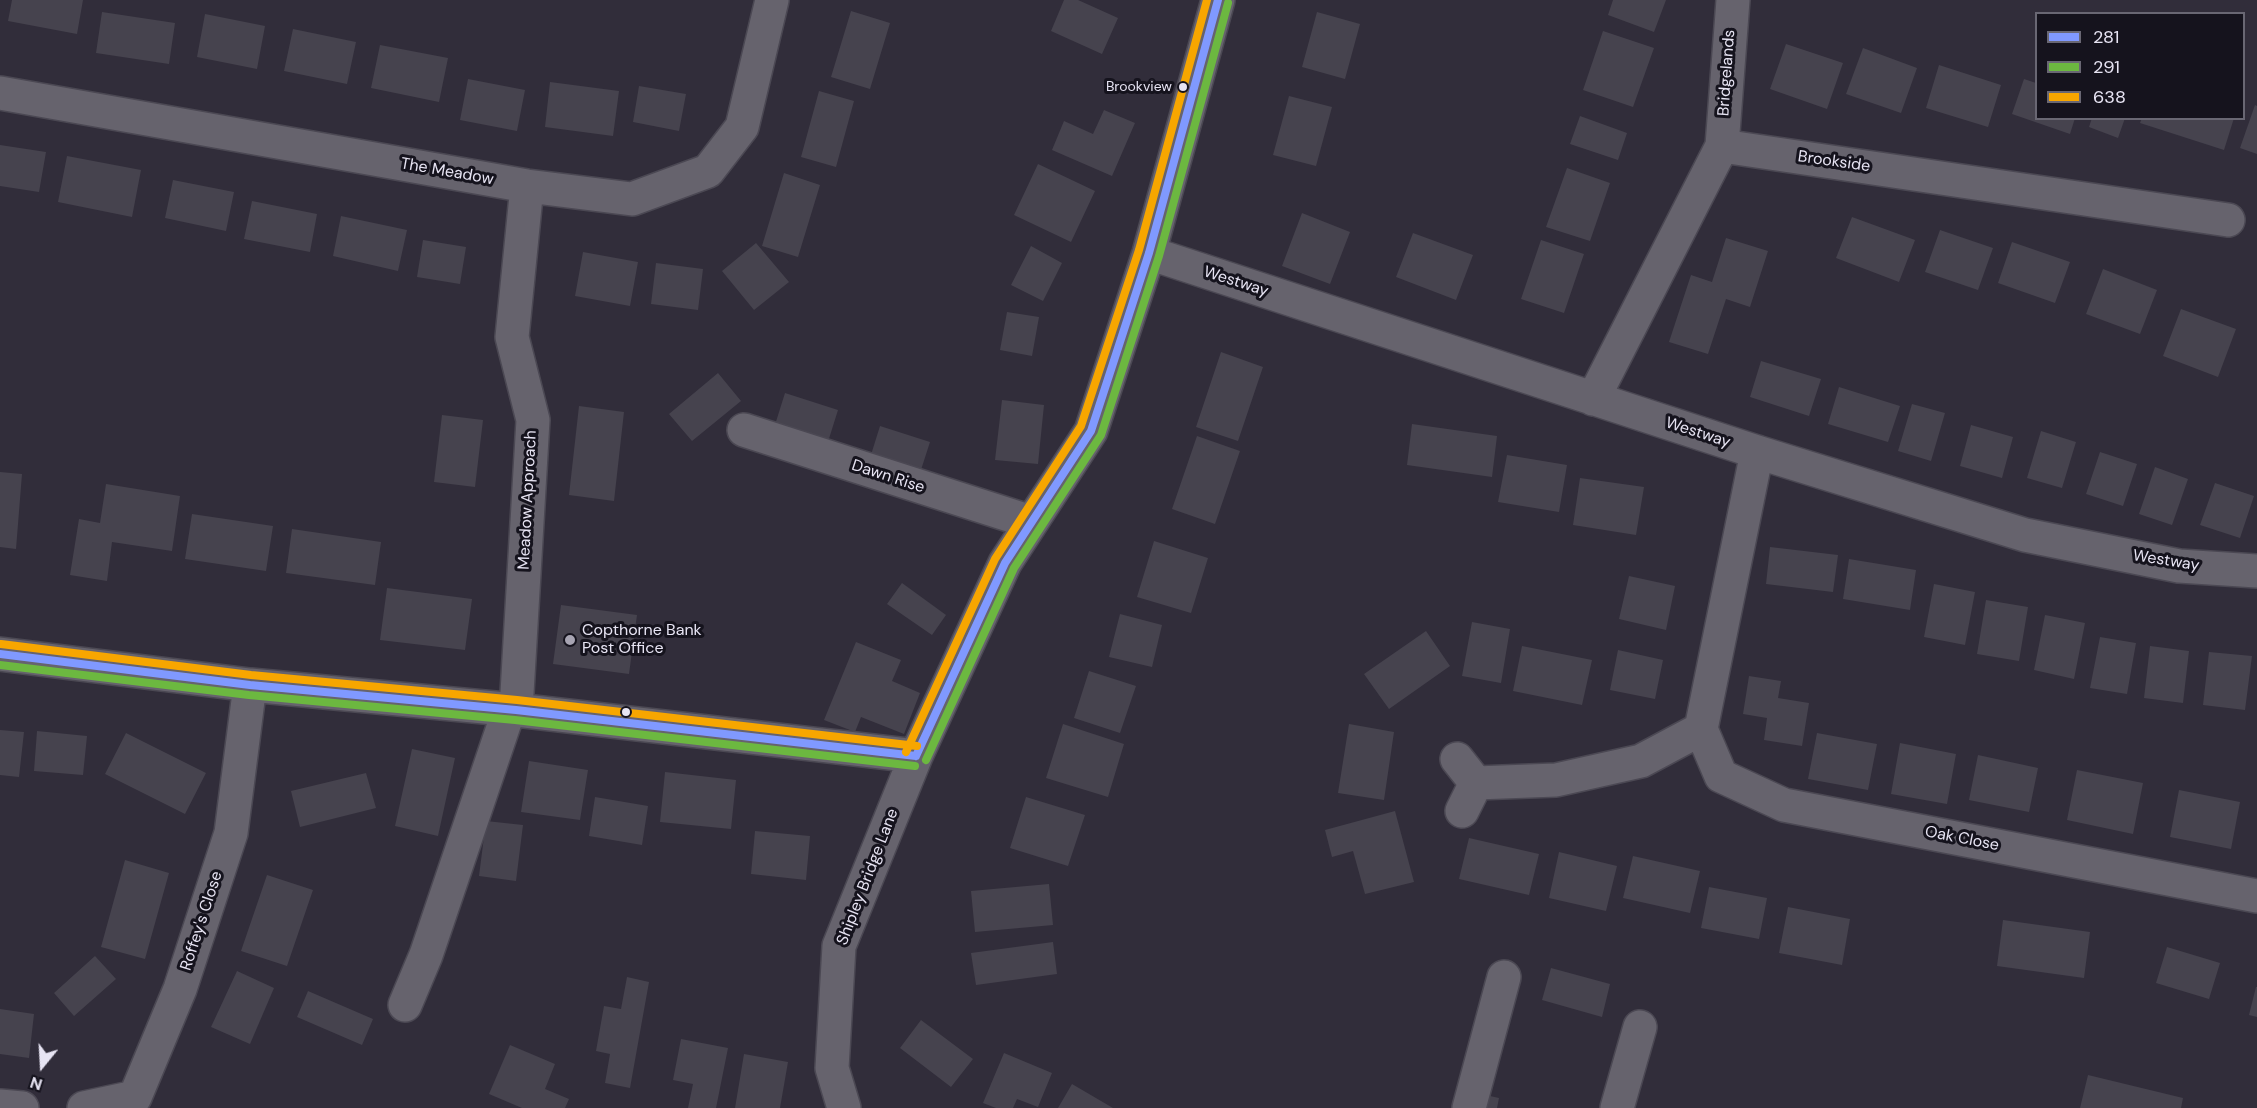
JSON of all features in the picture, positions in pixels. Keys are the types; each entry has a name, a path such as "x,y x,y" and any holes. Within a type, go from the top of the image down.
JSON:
{"street":[{"name":"The Meadow","path":"0,93 527,186 632,199 708,171 742,127 772,0"},
{"name":"Shipley Bridge Lane","path":"844,1108 832,1068 839,946 916,756 1005,563 1091,431 1149,253 1218,0"},
{"name":"Bridgelands","path":"1722,146 1733,0"},
{"name":"Brookside","path":"1722,146 2228,220"},
{"path":"1593,399 1722,146"},
{"name":"Meadow Approach","path":"405,1005 426,955 512,710 533,420 512,336 527,186"},
{"name":"Westway","path":"1149,253 1757,452 2025,535 2179,566 2257,572"},
{"name":"Dawn Rise","path":"744,430 1031,522"},
{"path":"1465,784 1556,780 1641,761 1701,729 1757,452"},
{"path":"0,654 250,685 512,710 916,756"},
{"name":"Roffey's Close","path":"84,1108 135,1097 180,989 231,833 250,685"},
{"name":"Oak Close","path":"1701,729 1721,776 1784,806 2257,896"},
{"path":"1469,1108 1503,977"},
{"path":"1617,1108 1640,1027"},
{"path":"0,1106 22,1108"}],"building":[{"path":"12,0 83,0 77,34 8,21"},
{"path":"1064,0 1078,0 1118,18 1102,54 1051,31"},
{"path":"1613,0 1666,0 1654,32 1608,15"},
{"path":"851,11 890,23 870,89 831,77"},
{"path":"102,12 175,23 169,64 96,53"},
{"path":"1317,12 1360,24 1345,79 1302,67"},
{"path":"205,14 265,26 257,69 197,57"},
{"path":"293,29 356,42 347,84 284,71"},
{"path":"1603,31 1654,48 1633,107 1583,90"},
{"path":"1786,44 1843,63 1827,109 1770,89"},
{"path":"380,45 448,58 439,102 371,88"},
{"path":"1863,48 1917,68 1901,113 1846,94"},
{"path":"1939,65 2001,85 1988,127 1926,108"},
{"path":"468,79 525,90 517,131 460,120"},
{"path":"2024,79 2035,83 2035,120 2074,120 2070,134 2012,114"},
{"path":"550,82 619,91 613,136 545,127"},
{"path":"639,86 686,94 679,131 633,122"},
{"path":"819,91 854,101 836,167 801,157"},
{"path":"1289,96 1332,107 1316,166 1273,155"},
{"path":"2255,105 2257,106 2257,154 2240,148"},
{"path":"1104,110 1135,123 1112,176 1052,150 1064,121 1093,134"},
{"path":"1580,116 1627,133 1618,160 1570,144"},
{"path":"2091,120 2124,120 2118,138 2089,127"},
{"path":"2141,120 2233,120 2224,150 2140,123"},
{"path":"0,145 46,152 39,192 0,186"},
{"path":"67,156 141,170 132,217 58,202"},
{"path":"1038,164 1095,191 1071,242 1014,215"},
{"path":"1567,168 1610,183 1590,241 1546,227"},
{"path":"784,173 820,185 798,257 762,246"},
{"path":"173,180 234,192 226,231 165,218"},
{"path":"252,201 317,214 310,252 244,239"},
{"path":"1302,213 1350,232 1330,284 1282,266"},
{"path":"341,216 407,230 398,271 333,256"},
{"path":"1852,217 1915,240 1899,282 1836,258"},
{"path":"1940,230 1993,248 1978,290 1925,272"},
{"path":"1413,233 1473,255 1456,300 1396,277"},
{"path":"1726,238 1768,251 1750,307 1726,299 1708,354 1669,342 1691,275 1712,282"},
{"path":"423,240 466,247 460,284 417,277"},
{"path":"1541,240 1584,254 1564,313 1521,299"},
{"path":"2012,242 2070,262 2055,303 1998,283"},
{"path":"756,243 789,282 754,310 722,271"},
{"path":"1031,246 1062,263 1043,301 1011,285"},
{"path":"583,252 638,262 630,306 575,296"},
{"path":"656,263 703,269 698,310 651,304"},
{"path":"2103,269 2157,290 2140,334 2086,314"},
{"path":"2181,309 2236,329 2218,377 2163,356"},
{"path":"1007,312 1039,317 1032,356 1000,350"},
{"path":"1221,352 1263,367 1238,441 1196,427"},
{"path":"1761,361 1821,379 1809,416 1750,397"},
{"path":"718,373 741,401 692,441 669,414"},
{"path":"1839,387 1900,406 1888,442 1828,424"},
{"path":"785,393 838,410 827,445 774,428"},
{"path":"1002,400 1044,405 1038,464 995,460"},
{"path":"1912,404 1945,413 1931,461 1898,451"},
{"path":"579,406 624,412 614,501 569,495"},
{"path":"442,415 483,420 475,487 434,482"},
{"path":"1412,424 1497,436 1492,477 1407,465"},
{"path":"1971,425 2013,437 2002,478 1960,466"},
{"path":"880,426 930,442 920,473 870,458"},
{"path":"2041,431 2076,442 2062,488 2027,478"},
{"path":"1197,436 1240,451 1215,524 1172,509"},
{"path":"2100,452 2137,464 2123,506 2086,494"},
{"path":"1507,455 1567,465 1559,512 1498,502"},
{"path":"2155,467 2188,479 2172,525 2139,514"},
{"path":"0,472 22,474 16,549 0,547"},
{"path":"1580,478 1644,487 1636,535 1573,525"},
{"path":"2215,483 2254,496 2240,538 2200,525"},
{"path":"106,484 180,496 172,551 112,542 107,581 70,575 79,519 100,523"},
{"path":"192,514 273,526 266,571 185,559"},
{"path":"292,529 381,542 375,585 286,573"},
{"path":"1154,541 1208,558 1191,613 1137,597"},
{"path":"1770,547 1838,555 1833,592 1766,584"},
{"path":"1849,559 1916,570 1910,610 1843,599"},
{"path":"1629,576 1675,586 1666,630 1619,619"},
{"path":"902,583 946,615 932,635 887,604"},
{"path":"1934,584 1975,592 1965,645 1924,637"},
{"path":"387,588 472,599 465,650 380,640"},
{"path":"1986,600 2028,607 2019,661 1977,654"},
{"path":"561,605 637,615 629,674 553,664"},
{"path":"1120,614 1162,625 1152,667 1109,657"},
{"path":"2045,615 2085,623 2074,679 2034,670"},
{"path":"1472,622 1510,629 1501,683 1462,676"},
{"path":"1426,631 1450,666 1389,709 1364,674"},
{"path":"2100,637 2136,643 2127,694 2090,688"},
{"path":"856,642 901,660 892,681 920,693 904,734 861,717 855,732 824,720"},
{"path":"1522,646 1592,660 1582,705 1513,691"},
{"path":"2150,646 2189,651 2183,703 2144,698"},
{"path":"1618,650 1663,660 1655,699 1610,690"},
{"path":"2209,652 2252,656 2245,710 2203,705"},
{"path":"1089,671 1136,686 1120,733 1074,718"},
{"path":"1749,676 1781,681 1778,698 1809,703 1802,746 1764,740 1767,718 1743,714"},
{"path":"1063,724 1124,744 1108,797 1046,778"},
{"path":"1349,724 1394,732 1384,800 1338,793"},
{"path":"0,730 24,732 19,777 0,775"},
{"path":"37,731 87,736 83,775 34,771"},
{"path":"126,733 206,773 185,814 105,774"},
{"path":"1817,733 1877,744 1868,790 1808,779"},
{"path":"1900,743 1956,754 1947,804 1891,794"},
{"path":"412,749 455,758 438,836 395,826"},
{"path":"1978,755 2038,768 2029,812 1969,800"},
{"path":"529,761 588,770 580,820 521,812"},
{"path":"2077,770 2143,783 2133,834 2067,820"},
{"path":"665,772 736,780 731,829 660,822"},
{"path":"366,773 376,808 300,827 291,791"},
{"path":"2179,790 2240,802 2231,849 2170,837"},
{"path":"595,797 648,806 642,845 589,836"},
{"path":"1026,797 1085,815 1068,866 1010,848"},
{"path":"1395,811 1414,882 1365,894 1353,851 1332,857 1325,830"},
{"path":"486,821 523,825 516,881 479,876"},
{"path":"755,831 810,836 806,880 751,874"},
{"path":"1469,838 1539,854 1529,895 1459,879"},
{"path":"1559,852 1617,866 1606,911 1549,898"},
{"path":"1633,856 1700,871 1690,913 1623,898"},
{"path":"125,860 169,873 145,959 101,947"},
{"path":"267,875 313,890 287,966 241,951"},
{"path":"1049,884 1053,925 975,932 971,891"},
{"path":"1709,887 1767,898 1759,939 1701,928"},
{"path":"1788,907 1850,919 1842,965 1779,953"},
{"path":"2003,920 2090,932 2084,978 1997,966"},
{"path":"1053,942 1057,974 976,985 971,953"},
{"path":"2167,947 2220,963 2209,999 2156,983"},
{"path":"95,956 116,979 74,1016 54,993"},
{"path":"1551,968 1610,984 1602,1017 1542,1000"},
{"path":"237,971 274,988 250,1044 211,1027"},
{"path":"627,977 649,982 630,1088 605,1083 610,1054 596,1051 604,1006 621,1009"},
{"path":"2257,987 2257,1017 2249,1015"},
{"path":"308,991 373,1019 362,1045 297,1017"},
{"path":"0,1009 34,1014 29,1058 0,1054"},
{"path":"921,1020 973,1059 951,1087 900,1048"},
{"path":"681,1039 728,1048 716,1108 688,1108 693,1084 673,1080"},
{"path":"510,1045 555,1064 545,1089 569,1099 565,1108 522,1108 489,1094"},
{"path":"1004,1053 1052,1073 1038,1107 1017,1099 1013,1108 996,1108 983,1103"},
{"path":"744,1054 788,1062 780,1108 735,1108"},
{"path":"2088,1075 2183,1098 2181,1108 2080,1108"},
{"path":"1072,1084 1113,1108 1058,1108"},
{"path":"1481,1094 1499,1098 1497,1108 1478,1108"}],"transit line":[{"name":"638","path":"906,752 995,559 1081,426 1139,250 1207,0"},
{"name":"281","path":"916,756 1005,563 1091,431 1149,253 1218,0"},
{"name":"291","path":"926,760 1014,568 1101,435 1159,256 1228,3"},
{"name":"638","path":"1,644 251,675 517,700 917,746"},
{"name":"281","path":"0,654 250,685 516,710 916,756"},
{"name":"291","path":"0,665 249,695 515,720 915,766"}],"place":[{"name":"Brookview","path":"1183,87"},
{"name":"Copthorne Bank Post Office","path":"570,640"}]}
